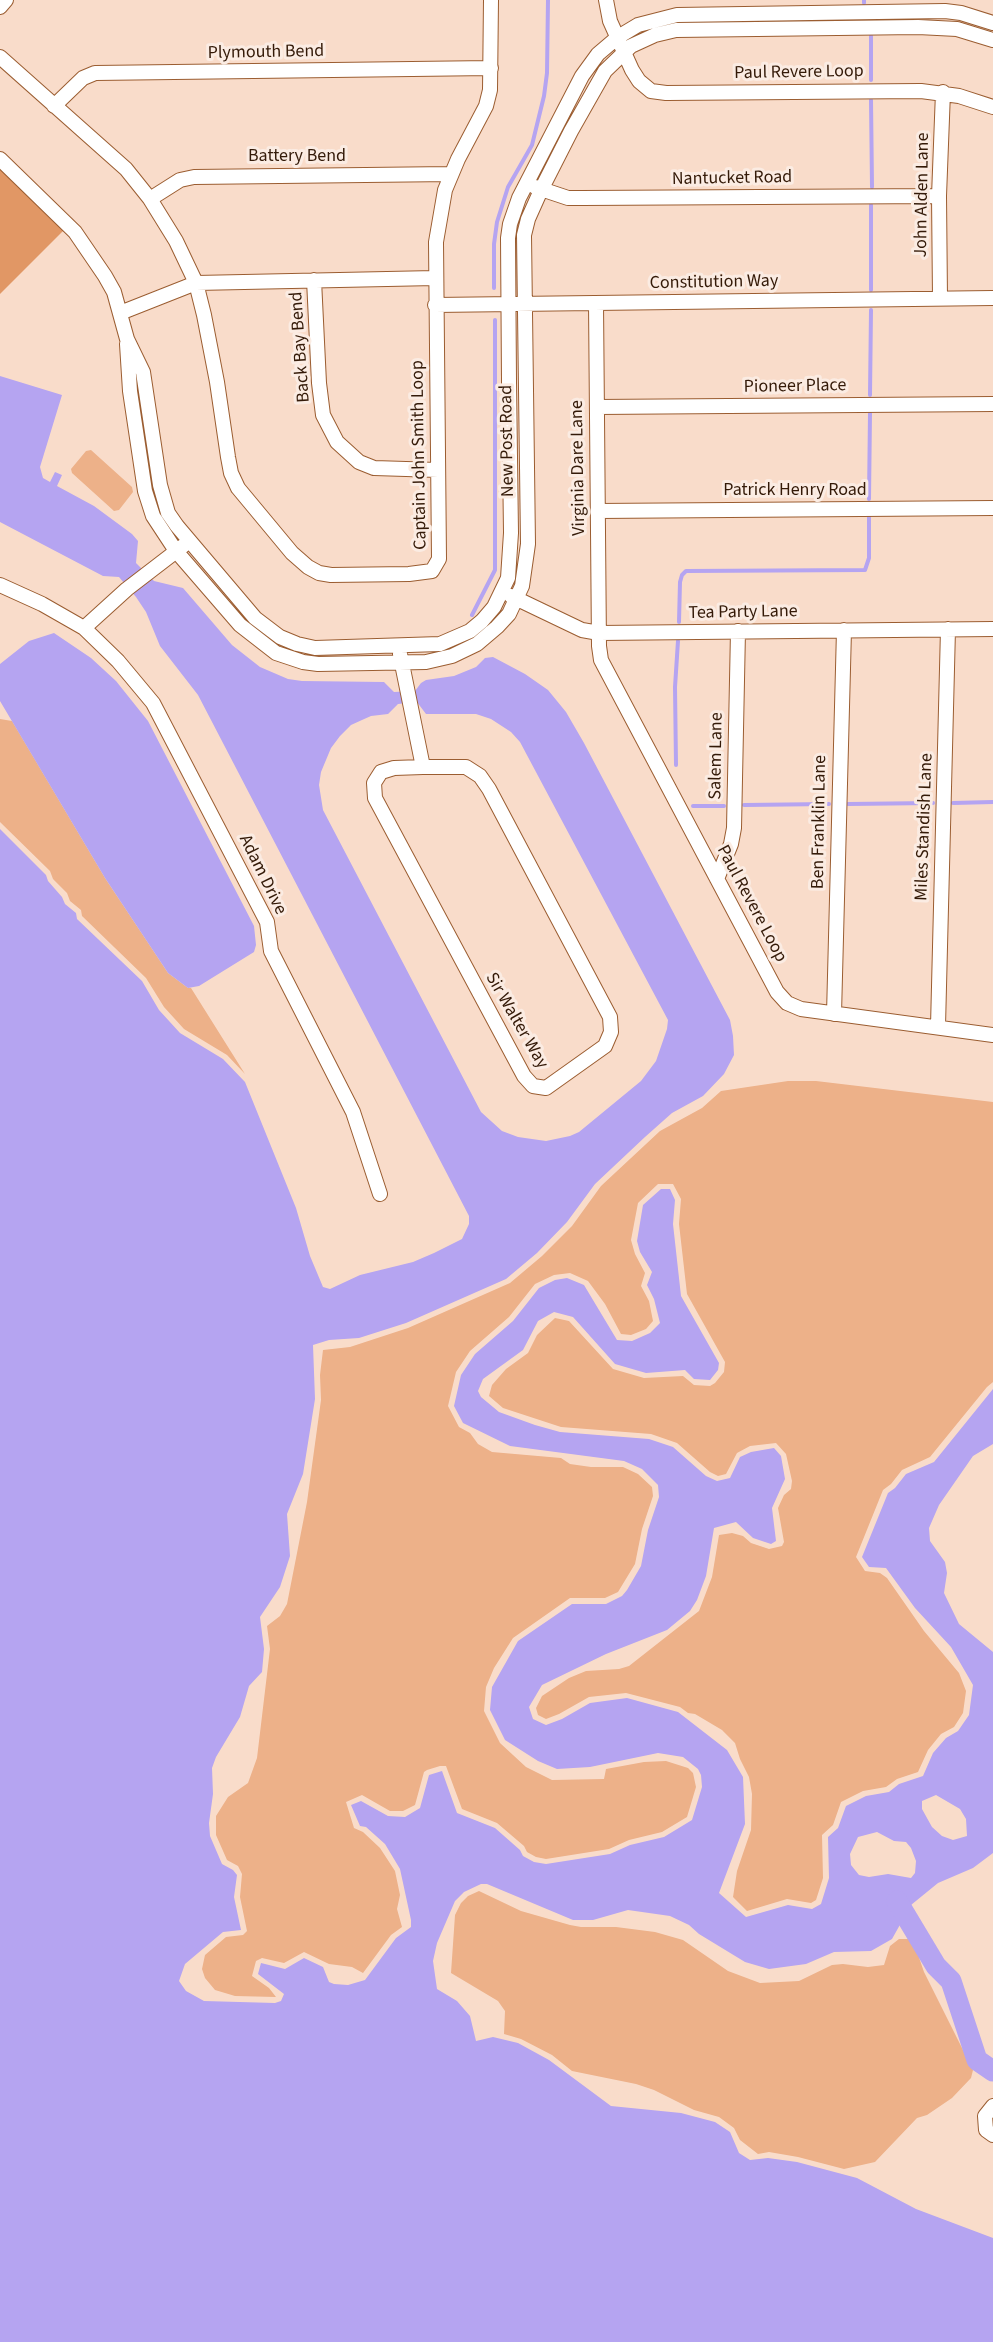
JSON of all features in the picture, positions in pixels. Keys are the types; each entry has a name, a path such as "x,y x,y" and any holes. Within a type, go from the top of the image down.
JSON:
{"street":[{"path":"0,8 6,0"},
{"name":"Captain John Smith Loop","path":"0,57 114,158 150,199 176,241 196,283 212,348 231,473 238,488 264,521 308,567 319,573 332,575 409,574 432,571 439,559 435,305 437,225 451,174 486,106 490,90 491,0"},
{"name":"Paul Revere Loop","path":"606,0 610,21 639,81 651,91 666,93 872,90 943,92 993,107"},
{"path":"957,29 961,6"},
{"name":"New Post Road","path":"0,159 75,232 114,292 127,339 143,372 163,500 177,526 255,618 280,637 315,648 432,645 456,639 470,631 494,608 503,592 510,563 511,533 509,231 514,211 527,183 582,76 598,54 618,37 651,21 677,15 867,11 961,6 993,23"},
{"name":"New Post Road","path":"127,339 130,391 147,497 159,528 240,625 276,653 318,664 440,660 465,651 509,615 525,573 528,544 524,235 528,219 541,190 599,80 631,46 655,35 676,30 909,27 957,29 993,40"},
{"name":"Plymouth Bend","path":"54,106 83,78 95,74 491,68"},
{"name":"John Alden Lane","path":"940,298 939,195 943,92"},
{"name":"Battery Bend","path":"150,199 180,180 200,176 451,174"},
{"name":"Nantucket Road","path":"527,183 568,198 939,195"},
{"path":"120,314 196,283 435,278"},
{"name":"Back Bay Bend","path":"314,280 319,383 323,414 337,442 359,462 374,468 438,470"},
{"name":"Constitution Way","path":"435,305 993,298"},
{"name":"Virginia Dare Lane","path":"596,303 599,633"},
{"name":"Pioneer Place","path":"597,407 993,404"},
{"name":"Patrick Henry Road","path":"598,511 993,508"},
{"path":"84,628 120,595 190,541"},
{"name":"Adam Drive","path":"0,585 42,604 84,628 142,688 162,718 267,922 271,951 353,1112 380,1194"},
{"name":"Tea Party Lane","path":"503,592 582,630 599,633 993,629"},
{"name":"Miles Standish Lane","path":"938,1026 948,629"},
{"name":"Ben Franklin Lane","path":"834,1014 844,630"},
{"name":"Salem Lane","path":"717,879 731,844 734,828 738,631"},
{"name":"Paul Revere Loop","path":"599,633 601,660 777,992 788,1003 801,1010 938,1026 993,1035"},
{"path":"399,646 423,767"},
{"name":"Sir Walter Way","path":"423,767 466,767 480,776 610,1017 611,1032 605,1046 546,1088 533,1086 524,1076 375,798 374,783 381,772 394,768 423,767"},
{"path":"993,2106 985,2116 987,2130 993,2135"}],"shaded area":[{"path":"0,158 72,222 0,294"},
{"path":"0,376 62,395 40,467 43,478 50,482 55,472 62,475 57,486 94,506 132,534 138,541 136,563 154,581 183,588 232,645 260,667 288,679 302,681 384,682 394,692 415,691 426,680 454,676 476,667 485,658 493,657 525,674 548,690 566,712 584,743 730,1020 733,1036 734,1055 724,1074 703,1096 672,1113 595,1184 567,1222 537,1253 506,1279 406,1323 359,1338 329,1340 313,1345 315,1399 303,1474 287,1514 290,1556 280,1587 260,1617 264,1649 262,1672 249,1686 240,1717 212,1768 210,1836 222,1864 237,1875 234,1897 241,1930 223,1932 185,1964 179,1981 186,1991 204,2001 275,2003 281,2001 284,1994 258,1974 261,1963 285,1969 304,1958 323,1967 329,1982 334,1984 348,1985 365,1980 396,1938 411,1927 411,1920 400,1869 385,1844 366,1827 360,1826 351,1805 361,1801 388,1816 405,1817 420,1808 429,1775 442,1771 457,1813 495,1828 520,1850 523,1856 534,1862 546,1864 610,1854 630,1845 664,1837 692,1820 702,1787 701,1775 698,1769 683,1757 658,1753 590,1767 557,1769 538,1761 505,1740 490,1710 492,1687 518,1641 572,1604 606,1604 622,1596 627,1590 641,1566 648,1530 659,1497 658,1485 642,1469 624,1461 510,1446 463,1423 454,1406 461,1375 475,1354 513,1321 539,1288 555,1280 567,1278 584,1285 617,1340 632,1341 650,1333 660,1323 654,1299 647,1285 652,1272 640,1252 637,1241 643,1205 661,1189 670,1189 675,1200 673,1224 681,1296 719,1363 718,1370 710,1380 694,1379 685,1370 646,1373 615,1364 573,1317 554,1312 538,1321 523,1350 483,1379 478,1391 481,1397 499,1412 535,1425 560,1432 649,1439 673,1447 706,1476 717,1481 730,1478 740,1457 751,1452 774,1448 781,1456 785,1479 772,1508 776,1541 771,1544 753,1538 736,1522 714,1528 706,1576 690,1611 667,1630 606,1654 542,1685 529,1707 533,1719 546,1725 590,1703 627,1698 678,1712 727,1750 743,1777 745,1824 719,1893 746,1917 788,1905 812,1909 821,1904 829,1878 828,1837 838,1828 846,1806 866,1796 889,1792 899,1784 923,1776 933,1753 946,1738 958,1731 969,1715 973,1685 951,1647 915,1608 886,1568 869,1567 862,1557 888,1493 906,1474 934,1462 993,1389 993,1444 973,1456 939,1505 929,1528 930,1541 945,1562 947,1573 944,1593 959,1624 993,1652 993,1853 973,1868 938,1883 911,1905 892,1939 871,1951 834,1952 806,1964 769,1969 745,1962 699,1934 689,1925 670,1916 628,1910 593,1920 573,1920 487,1884 481,1884 464,1892 455,1901 437,1943 433,1961 437,1989 457,2001 470,2016 476,2041 493,2037 518,2043 549,2060 611,2106 681,2113 715,2122 730,2132 739,2153 750,2160 768,2158 797,2162 857,2178 916,2209 993,2238 993,2342 0,2342 0,829 46,875 65,904 76,913 77,919 142,981 159,1010 180,1033 223,1059 245,1082 296,1208 310,1256 323,1287 330,1289 360,1275 413,1262 434,1253 462,1239 469,1224 469,1216 198,695 160,646 146,612 136,597 119,577 103,576 0,522","holes":["417,702 426,714 476,714 491,719 511,732 520,742 668,1020 656,1061 641,1081 579,1132 570,1136 546,1141 518,1137 502,1131 481,1112 323,810 319,785 321,772 331,748 340,736 351,725 371,716 388,714 398,704","936,1795 960,1809 966,1819 967,1836 953,1840 942,1836 932,1827 922,1809 922,1801","877,1832 894,1841 906,1842 916,1861 915,1873 911,1878 888,1874 869,1877 859,1875 851,1865 850,1854 858,1837"]},
{"path":"91,450 132,487 133,492 119,510 114,511 72,473 71,469 86,451"},
{"path":"54,633 91,658 116,681 148,721 254,926 256,945 254,952 199,986 188,988 168,973 105,878 0,701 0,664 29,641"},
{"path":"0,719 12,721 105,878 168,973 191,988 245,1074 227,1055 184,1029 164,1007 146,978 82,916 81,910 70,901 67,893 53,879 50,871 0,822"},
{"path":"788,1081 816,1081 993,1102 993,1382 930,1457 902,1470 883,1490 856,1557 865,1571 880,1573 887,1578 924,1631 959,1673 966,1691 963,1713 954,1727 941,1734 928,1750 918,1772 897,1779 886,1787 863,1791 841,1802 833,1825 822,1835 823,1878 816,1900 811,1903 787,1899 747,1911 733,1897 737,1871 751,1830 752,1794 749,1777 735,1743 722,1730 680,1707 626,1693 589,1697 546,1719 538,1715 536,1708 542,1696 569,1678 586,1671 619,1669 629,1666 699,1611 712,1577 719,1535 732,1533 743,1536 751,1543 769,1549 782,1546 784,1542 778,1508 784,1495 791,1489 792,1481 786,1454 776,1443 750,1446 737,1453 726,1474 718,1476 710,1472 677,1443 651,1434 561,1427 503,1408 489,1396 492,1385 506,1369 528,1353 537,1335 555,1318 569,1321 613,1369 644,1378 683,1376 694,1385 710,1386 724,1372 725,1362 687,1294 679,1224 681,1199 673,1184 658,1184 638,1203 631,1240 645,1273 641,1286 649,1301 653,1321 646,1329 631,1335 621,1334 605,1304 588,1281 570,1273 554,1275 535,1284 509,1317 470,1351 456,1372 448,1406 459,1427 470,1433 478,1444 492,1452 561,1458 570,1464 591,1467 623,1467 638,1474 652,1487 653,1496 642,1529 635,1564 618,1592 605,1598 570,1598 513,1638 494,1668 486,1687 484,1711 500,1743 526,1767 552,1780 604,1779 606,1769 644,1762 666,1761 688,1768 693,1773 696,1787 687,1817 662,1832 629,1840 609,1849 546,1859 527,1852 524,1846 497,1823 462,1809 446,1766 427,1770 424,1772 415,1805 403,1811 390,1811 362,1795 346,1802 354,1828 363,1832 380,1848 395,1871 400,1895 397,1909 402,1927 391,1935 363,1973 352,1967 329,1964 304,1952 284,1963 262,1958 256,1961 252,1976 269,1988 276,1997 235,1996 215,1990 205,1978 202,1969 205,1955 226,1937 243,1935 247,1931 240,1897 242,1874 238,1866 227,1860 216,1835 216,1816 228,1797 248,1783 257,1758 270,1649 267,1626 280,1616 287,1604 307,1502 321,1400 320,1375 323,1350 350,1347 408,1328 510,1283 572,1226 601,1186 660,1131 702,1108 721,1091"},
{"path":"479,1891 521,1911 570,1925 655,1932 683,1940 728,1971 760,1983 799,1981 832,1965 868,1967 884,1965 890,1946 899,1939 909,1939 914,1943 924,1972 973,2070 971,2078 952,2098 927,2115 917,2118 875,2162 844,2169 798,2157 769,2152 758,2154 740,2140 734,2128 719,2117 694,2110 654,2090 636,2084 572,2071 552,2055 521,2039 504,2034 505,2011 498,2001 451,1973 455,1915 461,1903 468,1896"}],"waterway":[{"path":"494,288 494,244 497,222 508,187 532,145 544,96 547,73 548,0"},
{"path":"871,36 871,80"},
{"path":"871,100 872,187"},
{"path":"871,205 871,290"},
{"path":"870,395 871,310"},
{"path":"472,615 495,570 495,320"},
{"path":"869,499 870,413"},
{"path":"679,622 680,582 686,571 865,570 869,558 869,517"},
{"path":"676,765 675,687 678,641"},
{"path":"953,803 993,802"},
{"path":"848,804 933,803"},
{"path":"744,805 829,804"},
{"path":"693,806 724,806"},
{"path":"897,1901 936,1966 951,1981 977,2060 993,2071"}]}
